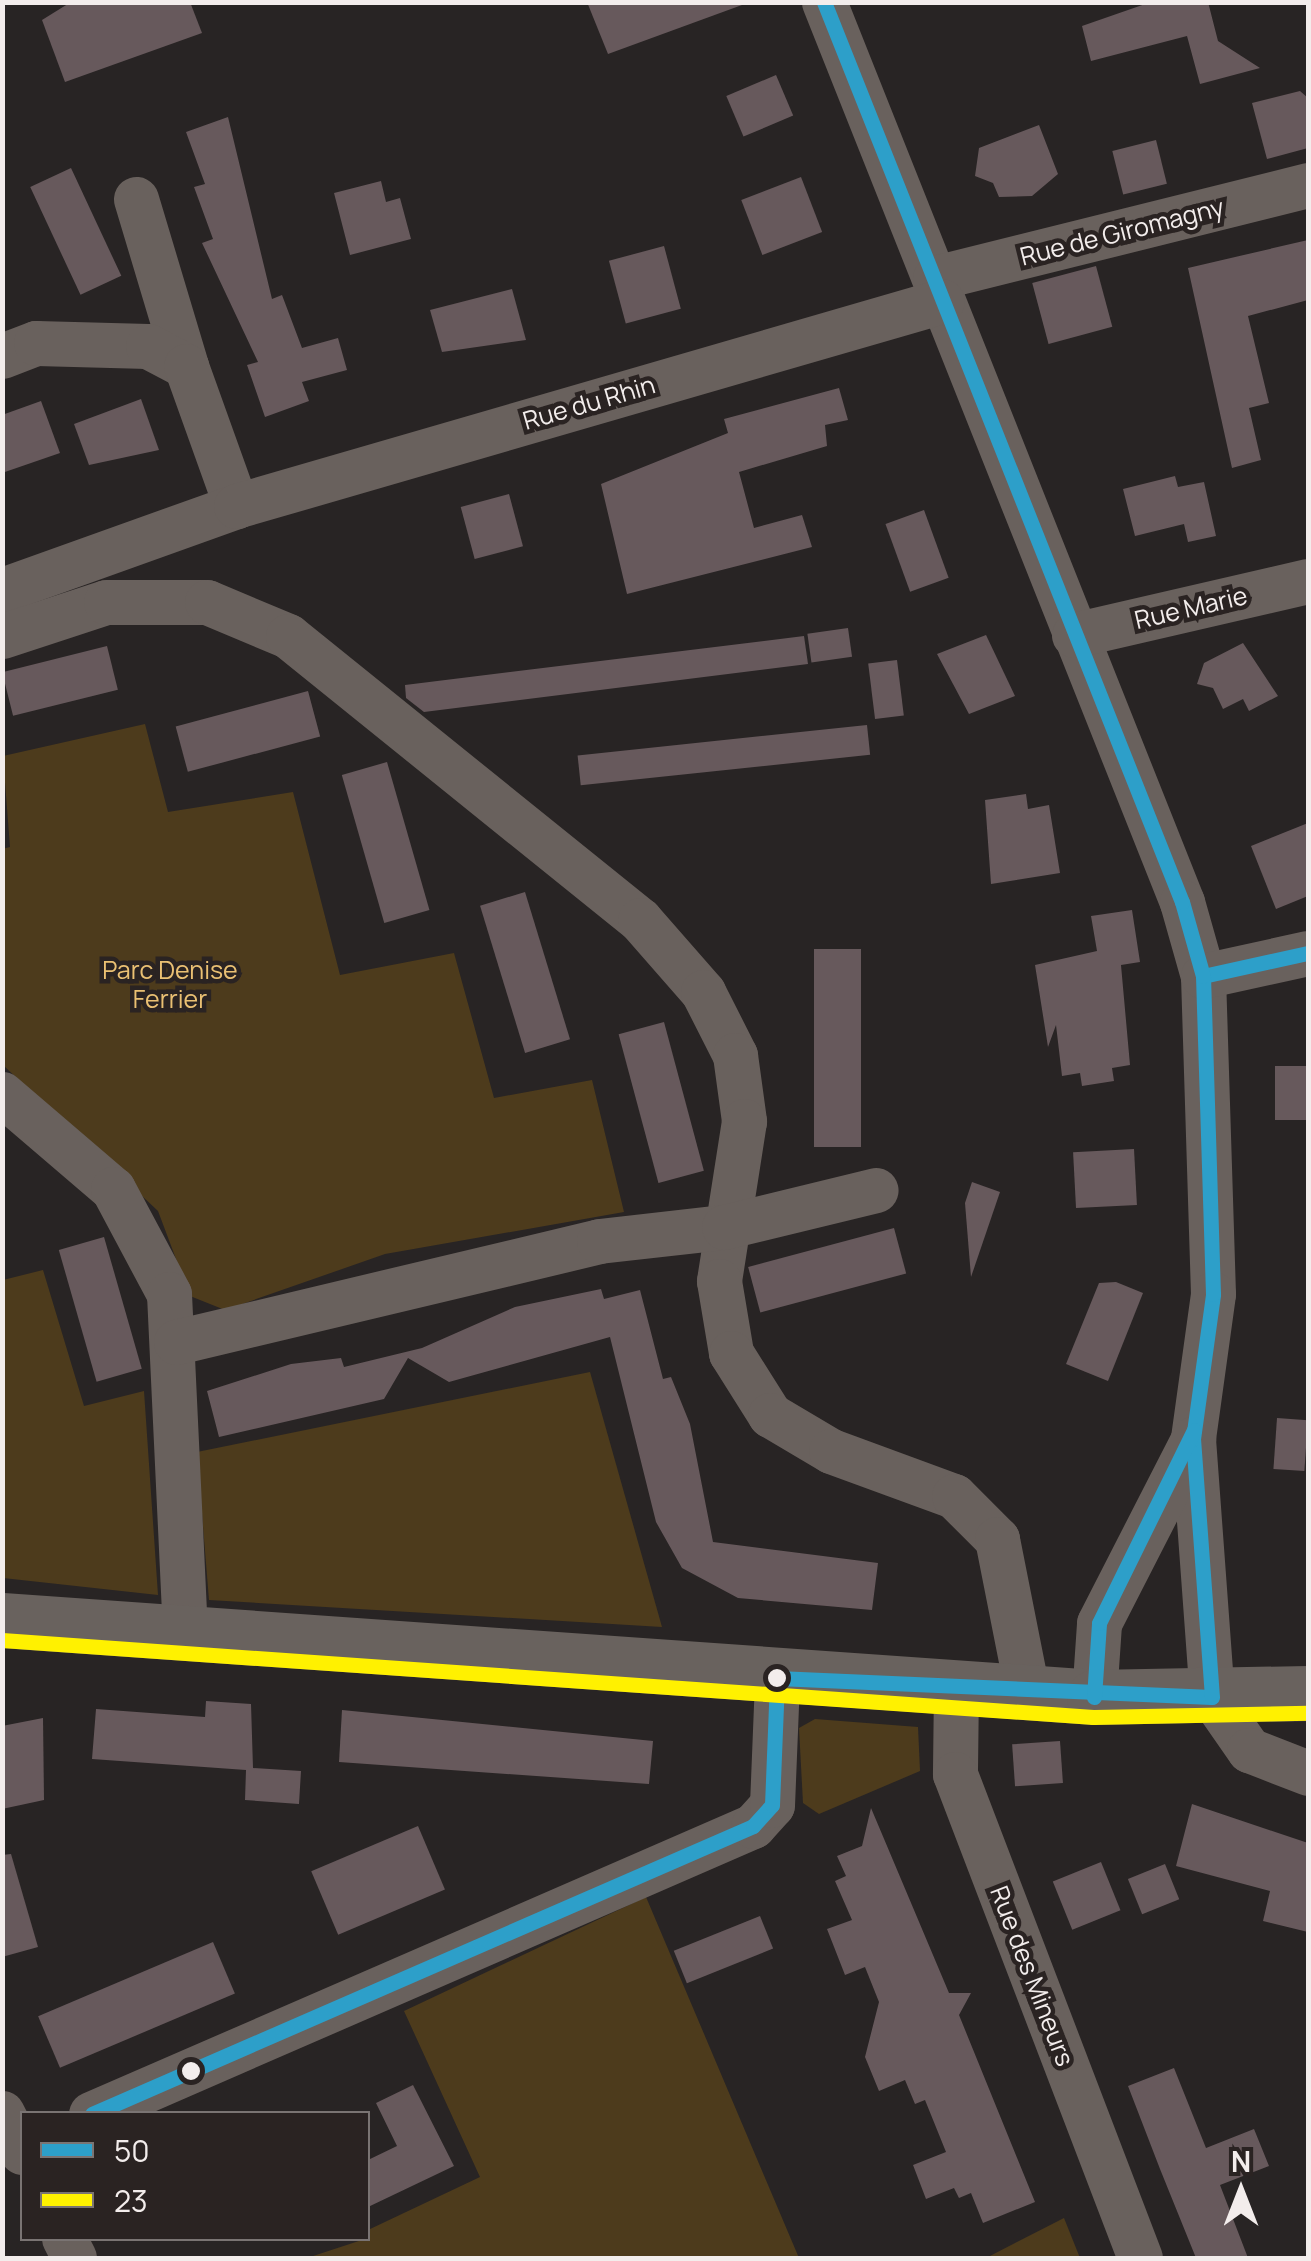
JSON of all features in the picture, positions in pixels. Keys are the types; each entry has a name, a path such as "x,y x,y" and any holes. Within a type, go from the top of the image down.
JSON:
{"main road":[{"path":"2,1620 185,1638 1094,1697 1308,1693"}],"street":[{"path":"824,2 1074,635 1202,976 1213,1294 1193,1439 1212,1697 1249,1750 1308,1773"},
{"name":"Rue de Giromagny","path":"938,289 1308,185"},
{"path":"136,198 186,366 236,506"},
{"name":"Rue du Rhin","path":"2,590 236,506 938,289"},
{"path":"2,356 36,343 148,346 186,366"},
{"name":"Rue Marie","path":"1074,635 1308,580"},
{"path":"2,636 106,602 207,602 288,636 640,920 703,992 735,1055 744,1120 724,1227 719,1281 731,1353 770,1415 831,1451 954,1496 998,1538 986,1688"},
{"path":"1202,976 1308,954"},
{"path":"2,1094 113,1189 153,1250 176,1342 185,1638"},
{"path":"176,1342 599,1240 724,1227 876,1190"},
{"path":"1094,1697 1099,1623 1193,1439"},
{"path":"98,2111 753,1826 772,1804 776,1678"},
{"name":"Rue des Mineurs","path":"986,1688 955,1774 1140,2258"}],"green space":[{"name":"Parc Denise Ferrier","path":"145,724 168,812 293,792 340,975 454,953 494,1098 592,1080 624,1212 385,1254 225,1310 190,1296 158,1211 3,1065 2,849 10,847 3,756"},
{"path":"43,1270 84,1406 144,1391 158,1595 3,1578 3,1280"},
{"path":"590,1372 662,1627 209,1600 197,1452"},
{"path":"815,1719 918,1727 920,1771 819,1814 803,1803 799,1728"},
{"path":"646,1897 799,2258 307,2258 370,2241 370,2229 480,2177 404,2011"},
{"path":"1064,2218 1080,2258 986,2258"}],"building":[{"path":"71,2 190,2 202,33 65,82 42,20"},
{"path":"587,2 741,2 742,5 608,54"},
{"path":"1151,2 1208,2 1218,41 1260,68 1200,84 1187,36 1091,61 1082,26"},
{"path":"776,75 793,116 743,137 726,96"},
{"path":"1300,91 1308,98 1308,148 1267,159 1252,103"},
{"path":"228,117 272,299 282,295 302,348 338,338 347,370 302,382 309,401 265,417 247,365 258,362 202,243 213,239 194,187 205,184 186,132"},
{"path":"1039,125 1058,174 1032,196 999,197 993,183 975,176 979,148"},
{"path":"1156,140 1167,184 1123,195 1112,151"},
{"path":"71,168 121,276 81,295 30,187"},
{"path":"801,177 822,232 762,255 741,200"},
{"path":"381,181 386,202 400,198 411,239 350,255 334,193"},
{"path":"1308,240 1308,300 1248,316 1269,403 1249,408 1261,460 1232,468 1188,268"},
{"path":"664,246 681,309 626,324 609,261"},
{"path":"1096,266 1112,327 1049,344 1032,283"},
{"path":"512,289 526,340 442,352 430,310"},
{"path":"839,388 848,420 825,425 827,446 739,472 754,528 802,515 812,547 627,594 601,484 728,433 724,419"},
{"path":"141,399 159,450 89,465 74,424"},
{"path":"41,401 60,453 2,473 2,415"},
{"path":"1175,476 1178,487 1204,482 1216,536 1188,542 1184,524 1135,536 1123,489"},
{"path":"509,494 523,546 475,559 461,507"},
{"path":"924,510 949,578 910,592 885,524"},
{"path":"848,628 852,657 811,662 807,634"},
{"path":"986,635 1015,696 969,714 937,654"},
{"path":"804,636 808,664 424,712 406,698 405,685"},
{"path":"1243,643 1278,696 1249,711 1243,699 1223,709 1213,688 1197,684 1204,663"},
{"path":"107,646 118,690 13,716 2,672"},
{"path":"897,660 904,716 875,719 868,664"},
{"path":"308,691 320,736 188,772 176,726"},
{"path":"867,725 870,755 581,785 578,755"},
{"path":"387,762 429,910 384,923 342,775"},
{"path":"1026,794 1028,809 1049,805 1060,873 991,884 985,800"},
{"path":"1308,823 1308,896 1276,909 1251,846"},
{"path":"525,892 570,1039 525,1053 480,906"},
{"path":"1132,910 1140,962 1121,965 1130,1065 1112,1068 1114,1081 1082,1086 1080,1073 1062,1076 1056,1025 1048,1047 1035,965 1097,951 1091,916"},
{"path":"814,949 861,949 861,1147 814,1147"},
{"path":"664,1022 704,1171 658,1183 619,1034"},
{"path":"1275,1066 1308,1066 1308,1120 1275,1120"},
{"path":"1134,1149 1137,1205 1076,1208 1073,1152"},
{"path":"972,1182 1000,1192 971,1277 965,1203"},
{"path":"894,1228 906,1273 760,1312 748,1267"},
{"path":"104,1237 142,1369 97,1382 59,1250"},
{"path":"1116,1282 1143,1293 1108,1381 1066,1364 1099,1283"},
{"path":"601,1289 604,1299 640,1290 663,1379 671,1377 690,1424 713,1542 878,1563 872,1610 738,1598 682,1568 656,1522 610,1337 449,1382 408,1358 384,1399 219,1437 207,1391 291,1364 341,1358 344,1367 422,1348 515,1307"},
{"path":"1277,1418 1308,1420 1304,1471 1273,1469"},
{"path":"206,1701 251,1704 253,1768 301,1771 299,1804 245,1800 246,1770 92,1759 96,1709 205,1717"},
{"path":"342,1710 653,1741 649,1784 339,1762"},
{"path":"43,1718 44,1800 2,1809 2,1726"},
{"path":"1060,1741 1063,1783 1015,1786 1012,1744"},
{"path":"1192,1804 1308,1843 1308,1932 1263,1921 1270,1891 1176,1866"},
{"path":"871,1808 949,1993 971,1993 959,2015 1035,2202 983,2223 971,2193 959,2198 954,2188 926,2199 913,2165 946,2152 925,2100 915,2104 905,2080 879,2091 865,2057 879,2002 865,1967 845,1975 827,1929 852,1920 835,1881 846,1876 837,1856 862,1846"},
{"path":"418,1826 445,1890 338,1935 311,1871"},
{"path":"11,1854 38,1947 2,1957 2,1855"},
{"path":"1101,1862 1120,1910 1072,1930 1053,1881"},
{"path":"1165,1864 1179,1899 1142,1914 1128,1879"},
{"path":"760,1916 773,1948 687,1983 674,1951"},
{"path":"213,1942 235,1994 60,2068 38,2016"},
{"path":"1174,2068 1206,2148 1254,2129 1269,2166 1220,2185 1248,2258 1196,2258 1160,2169 1128,2086"},
{"path":"413,2085 454,2166 370,2206 370,2159 397,2146 376,2103"}],"transit line":[{"name":"50","path":"777,1678 1212,1697 1193,1439 1213,1294 1203,976 1182,902 824,2"},
{"name":"50","path":"1203,976 1308,953"},
{"name":"50","path":"1094,1697 1099,1623 1194,1430"},
{"name":"23","path":"2,1640 1093,1717 1308,1713"},
{"name":"50","path":"99,2111 753,1826 772,1805 777,1678"}]}
